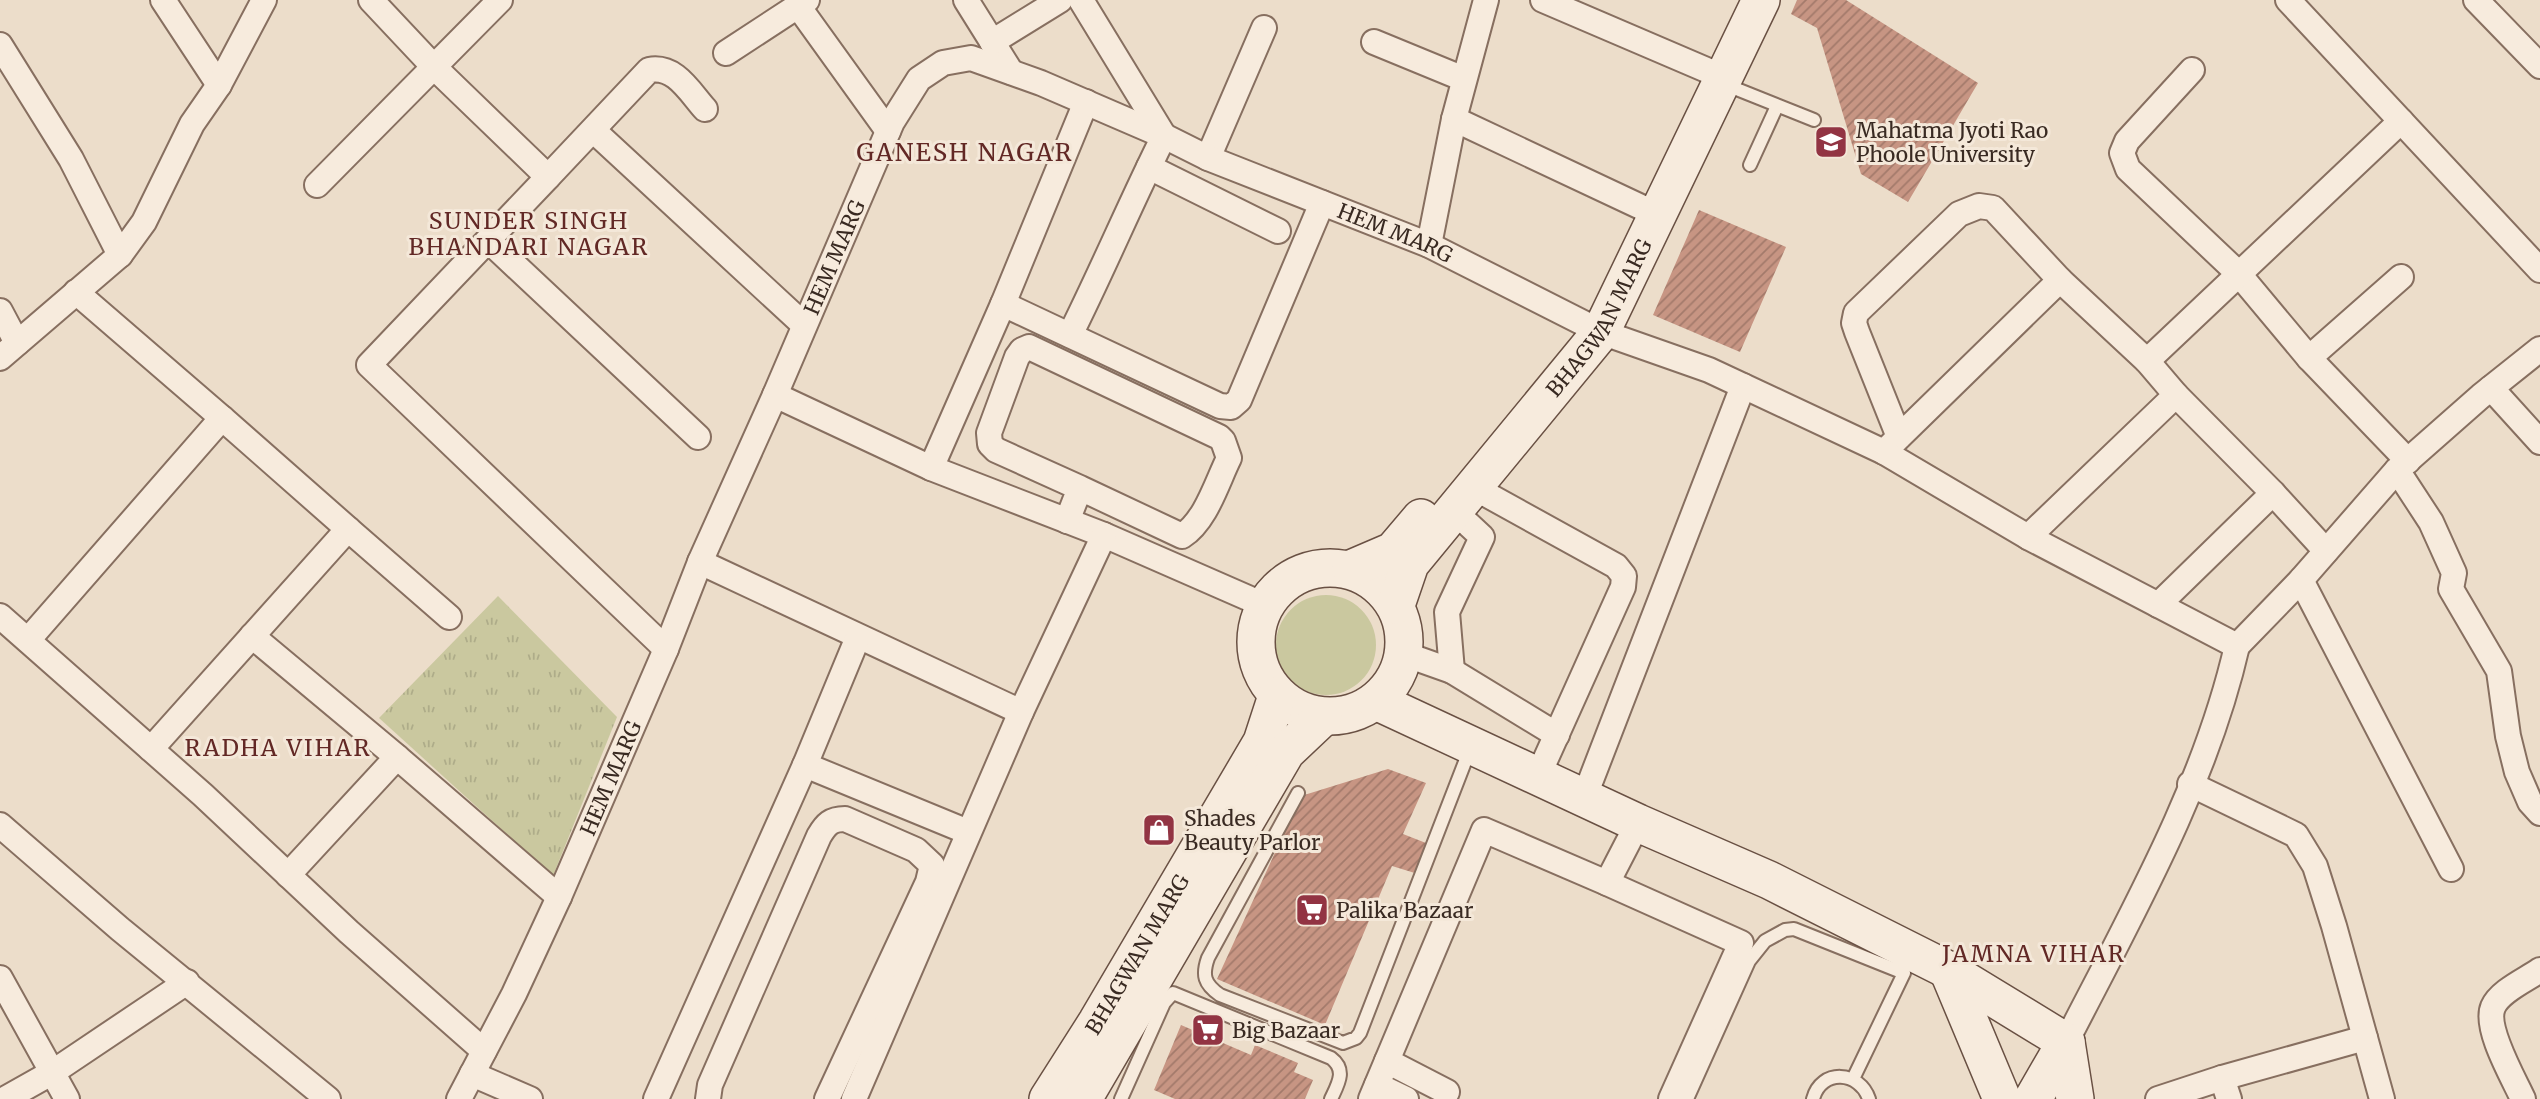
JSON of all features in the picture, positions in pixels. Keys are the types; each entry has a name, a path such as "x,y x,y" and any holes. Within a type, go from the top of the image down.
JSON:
{"street":[{"path":"163,0 219,85"},
{"path":"0,311 9,351 120,255 144,222 192,124 219,85 264,0"},
{"path":"371,0 434,67 548,177"},
{"path":"317,185 500,0"},
{"path":"966,0 1011,72"},
{"path":"992,42 1060,0"},
{"path":"1070,335 1164,135 1081,0"},
{"path":"1429,245 1454,119 1486,0"},
{"path":"1543,0 1717,76"},
{"name":"BHAGWAN MARG","path":"1395,605 1410,564 1464,499 1592,327 1717,76 1739,0"},
{"name":"BHAGWAN MARG","path":"1351,569 1393,551 1572,341 1592,327 1641,207 1761,0"},
{"path":"2288,0 2540,270"},
{"path":"2476,0 2540,66"},
{"path":"726,53 802,3 888,131"},
{"path":"1209,158 1264,28"},
{"path":"1374,42 1464,79"},
{"path":"0,45 71,159 120,255"},
{"name":"HEM MARG","path":"459,1099 559,897 666,649 700,562 888,131 919,79 943,62 971,58 1086,102 1164,135 1209,158 1429,245 1592,327 1709,370 1892,445 2028,537 2237,646"},
{"path":"666,649 369,365 594,131 649,70 660,68 670,71 705,109"},
{"path":"2192,70 2127,141 2122,153 2128,169 2238,273 2402,466 2454,573 2451,589 2499,671 2508,736 2517,772 2530,802 2540,813"},
{"path":"931,468 1003,304 1086,102"},
{"path":"1454,119 1641,207"},
{"path":"2147,361 2401,121"},
{"path":"594,131 804,325"},
{"path":"1149,167 1278,231"},
{"path":"1003,304 1220,406 1231,407 1239,400 1322,203"},
{"path":"2060,280 1892,445 1854,323 1856,313 1959,214 1979,206 1993,208 2060,280 2147,361 2176,395 2326,551"},
{"path":"489,241 698,437"},
{"path":"2309,358 2401,277"},
{"path":"76,292 449,617"},
{"path":"1029,347 1219,437 1228,458 1202,513 1182,536 1080,488 996,450 990,444 989,433 1017,357 1022,350 1029,347"},
{"path":"2033,1099 2066,1042 2165,848 2226,695 2237,646 2301,580 2402,466 2540,349"},
{"path":"1584,798 1743,386"},
{"path":"2491,388 2540,442"},
{"path":"775,395 931,468 1104,535 1264,605"},
{"path":"2028,537 2176,395"},
{"path":"28,640 222,418"},
{"path":"1067,521 1080,488"},
{"path":"2158,605 2273,493"},
{"path":"1464,499 1512,509 1616,566 1624,576 1623,587 1538,776"},
{"path":"1464,499 1482,537"},
{"path":"1452,671 1447,612 1482,537 1512,509"},
{"path":"151,749 348,529"},
{"path":"854,1099 1021,712 1104,535"},
{"path":"700,562 1021,712"},
{"path":"1322,567 1351,569 1379,585 1395,605 1402,620 1404,654 1395,678 1376,701 1352,713 1323,716 1299,710 1277,696 1262,675 1255,640 1257,620 1264,605 1289,579 1322,567"},
{"path":"2301,580 2451,869"},
{"path":"0,616 484,1051"},
{"path":"252,636 559,897"},
{"path":"656,1099 805,765 858,637"},
{"path":"1404,654 1452,671 1557,735"},
{"name":"BHAGWAN MARG","path":"1048,1099 1097,1022 1262,742 1277,696"},
{"path":"1376,701 1638,823 1769,880 1909,963 1948,970 2066,1042 2075,1099"},
{"name":"BHAGWAN MARG","path":"1083,1099 1286,752 1323,716"},
{"path":"288,875 397,757"},
{"path":"805,765 968,832"},
{"path":"2190,785 2296,835 2315,866 2382,1099"},
{"path":"708,1099 710,1085 819,836 834,819 845,819 916,850 932,865 928,882 827,1099"},
{"path":"1607,883 1638,823"},
{"path":"0,825 120,929 328,1099"},
{"path":"1406,1099 1374,1092 1485,830 1741,943 1671,1099"},
{"path":"1948,970 2002,1099"},
{"path":"2523,1099 2493,1031 2492,1009 2502,996 2540,971"},
{"path":"0,978 67,1099"},
{"path":"5,1099 53,1072 187,982"},
{"path":"2158,1099 2225,1088 2365,1038"},
{"path":"1387,1061 1447,1093"},
{"path":"472,1074 530,1099"}],"lane":[{"path":"1717,76 1814,121"},
{"path":"1750,165 1777,106"},
{"path":"1298,793 1208,958 1204,978 1220,995 1343,1043 1356,1038 1360,1033 1472,745"},
{"path":"1687,1099 1745,967 1765,941 1774,935 1794,929 1909,963 1853,1079"},
{"path":"1121,1099 1164,1003 1173,993 1337,1062 1341,1070 1331,1099"},
{"path":"1813,1099 1819,1086 1826,1080 1844,1076 1853,1079 1866,1090 1870,1099"}],"green space":[{"path":"1326,595 1345,599 1361,610 1372,626 1376,645 1372,664 1361,680 1345,691 1326,695 1307,691 1291,680 1280,664 1276,645 1280,626 1291,610 1307,599"},
{"path":"498,596 617,717 553,876 379,718"}],"building":[{"path":"1797,0 1846,0 1978,83 1908,202 1861,174 1817,28 1791,14"},
{"path":"1699,210 1786,247 1740,352 1653,315"},
{"path":"1388,769 1426,783 1403,834 1431,845 1418,874 1392,866 1325,1025 1217,979 1301,796"},
{"path":"1181,1025 1251,1055 1255,1045 1298,1063 1294,1072 1313,1080 1305,1099 1175,1099 1154,1090"}],"place":[{"name":"Mahatma Jyoti Rao Phoole University","path":"1831,142"},
{"name":"Shades Beauty Parlor","path":"1159,830"},
{"name":"Palika Bazaar","path":"1312,910"},
{"name":"Big Bazaar","path":"1208,1030"}],"district":[{"name":"GANESH NAGAR","path":"965,152"},
{"name":"SUNDER SINGH BHANDARI NAGAR","path":"529,233"},
{"name":"RADHA VIHAR","path":"278,747"},
{"name":"JAMNA VIHAR","path":"2034,953"}]}
